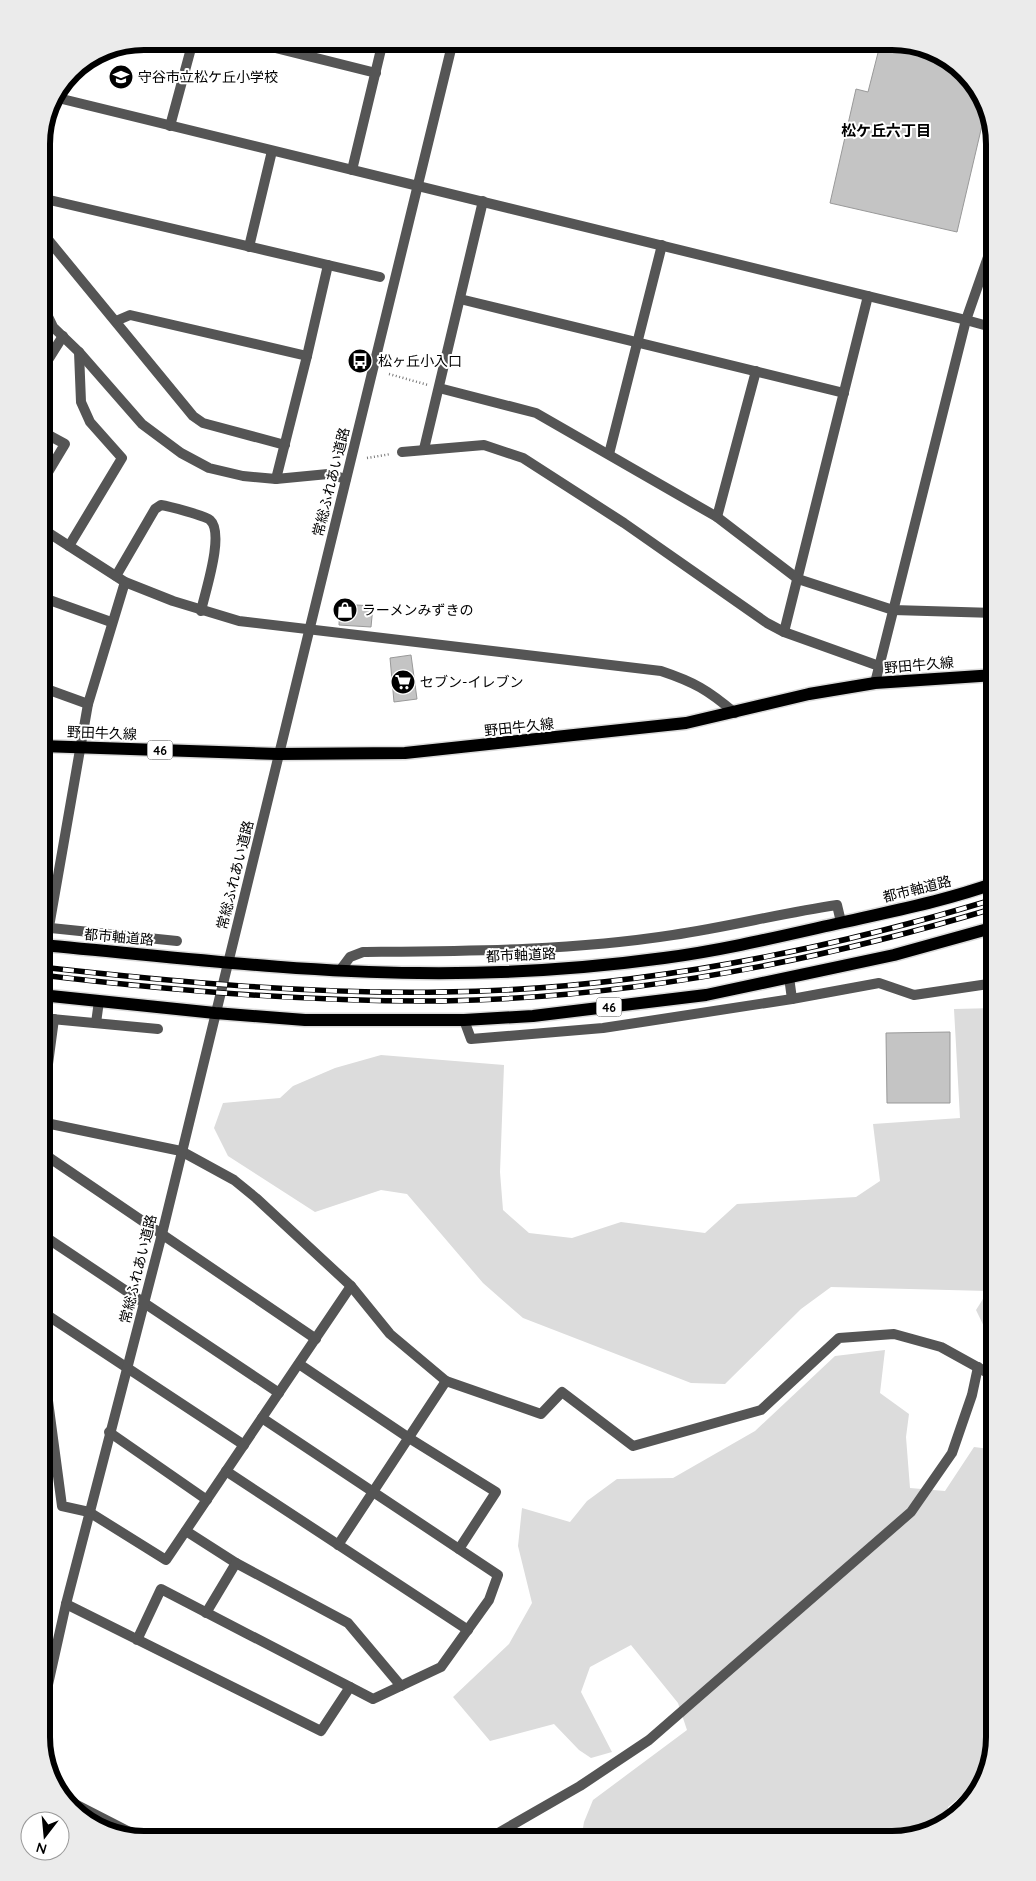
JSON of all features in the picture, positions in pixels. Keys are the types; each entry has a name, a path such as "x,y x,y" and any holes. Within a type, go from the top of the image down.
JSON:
{"main road":[{"name":"野田牛久線","path":"50,746 278,754 405,753 634,730 686,723 735,713 809,694 875,683 986,676"},
{"name":"都市軸道路","path":"50,945 228,962 418,973 590,966 701,952 841,922 986,886"},
{"name":"46","path":"50,996 215,1014 305,1020 464,1020 533,1016 706,995 894,955 986,929"}],"street":[{"path":"170,126 190,50"},
{"path":"298,50 376,73"},
{"path":"352,170 381,50"},
{"name":"常総ふれあい道路","path":"50,1676 109,1432 162,1234 451,50"},
{"path":"62,99 986,326"},
{"path":"249,247 272,152"},
{"path":"50,200 380,277"},
{"path":"424,449 483,202"},
{"path":"50,241 193,416 203,423 285,446"},
{"path":"609,454 662,245"},
{"path":"875,683 966,320 986,263"},
{"path":"276,479 308,356 328,265"},
{"path":"784,632 868,296"},
{"path":"460,299 844,393"},
{"path":"116,321 130,315 308,356"},
{"path":"50,321 53,327 79,352 142,424 181,453 209,468 244,476 276,479 328,474 346,479"},
{"path":"50,357 63,336"},
{"path":"69,546 122,458 90,422 81,402 79,352"},
{"path":"717,516 756,371"},
{"path":"439,388 536,413 717,516 798,579 893,610 986,613"},
{"path":"50,436 65,444 50,469"},
{"path":"402,452 484,445 523,458 624,523 767,623 784,632 879,666"},
{"path":"116,576 155,509 161,505 209,518 215,526 215,550 201,611"},
{"path":"50,534 125,582 201,611 239,621 661,671 690,680 709,691 735,713"},
{"path":"50,901 88,704 111,622 125,582"},
{"path":"50,600 111,622"},
{"path":"50,690 88,704"},
{"path":"341,969 350,957 363,952 501,951 582,946 672,935 837,905 841,922"},
{"path":"50,927 177,941"},
{"path":"84,948 86,931"},
{"path":"789,977 792,999"},
{"path":"464,1020 471,1039 603,1028 792,999 879,983 914,995 986,984"},
{"path":"96,1023 99,1001"},
{"path":"50,1019 158,1029"},
{"path":"50,1049 54,1019"},
{"path":"50,1124 181,1151 234,1180 351,1286 390,1334 446,1381 540,1414 562,1392 633,1446 761,1410 838,1338 894,1334 941,1347 986,1370"},
{"path":"50,1158 316,1339"},
{"path":"50,1240 279,1393"},
{"path":"50,1416 62,1506 89,1512 166,1560 351,1286"},
{"path":"50,1317 244,1445"},
{"path":"299,1364 409,1438 496,1492 459,1549"},
{"path":"502,1831 580,1786 649,1740 911,1512 952,1453 972,1395 978,1367"},
{"path":"338,1545 446,1381"},
{"path":"137,1640 161,1589 373,1699 441,1667 489,1600 498,1575 262,1418"},
{"path":"109,1432 207,1500"},
{"path":"226,1472 468,1630"},
{"path":"186,1531 236,1562 348,1623 401,1686"},
{"path":"206,1613 236,1562"},
{"path":"66,1604 321,1731 350,1687"},
{"path":"84,1809 121,1828"}],"path":[{"path":"390,374 439,388"},
{"path":"367,458 402,452"}],"shaded area":[{"path":"986,1008 986,1291 831,1287 801,1309 725,1384 691,1383 523,1318 483,1283 407,1194 381,1190 315,1212 228,1156 214,1128 223,1103 280,1098 293,1086 335,1068 381,1055 504,1065 500,1172 503,1210 529,1233 572,1238 621,1222 705,1233 737,1204 856,1197 880,1181 873,1124 960,1118 954,1009"},
{"path":"986,1294 986,1331 976,1310"},
{"path":"885,1350 880,1393 909,1414 906,1437 910,1488 945,1491 974,1447 986,1448 986,1744 981,1767 970,1789 948,1807 949,1812 928,1824 917,1828 892,1831 582,1831 593,1800 687,1730 678,1703 631,1645 590,1667 581,1692 612,1752 591,1758 579,1750 554,1724 490,1741 453,1697 509,1644 532,1603 518,1546 522,1508 570,1522 587,1501 617,1479 673,1478 755,1431 835,1356"}],"building":[{"path":"879,50 899,50 922,55 934,60 954,73 970,92 983,120 957,232 830,203 856,89 868,92"},
{"path":"340,604 373,606 371,627 339,625"},
{"name":"セブン-イレブン","path":"411,655 417,699 394,702 390,658"},
{"path":"950,1032 950,1103 887,1103 886,1033"}],"railway":[{"path":"50,968 141,978 292,989 392,992 512,990 652,976 722,965 860,936 986,902"},
{"path":"50,976 191,991 342,1000 442,1001 512,998 582,993 721,974 859,945 986,911"}],"place":[{"name":"守谷市立松ケ丘小学校","path":"121,77"},
{"name":"松ヶ丘小入口","path":"360,361"},
{"name":"ラーメンみずきの","path":"345,610"},
{"name":"セブン-イレブン","path":"403,682"}],"district":[{"name":"松ケ丘六丁目","path":"886,130"}]}
